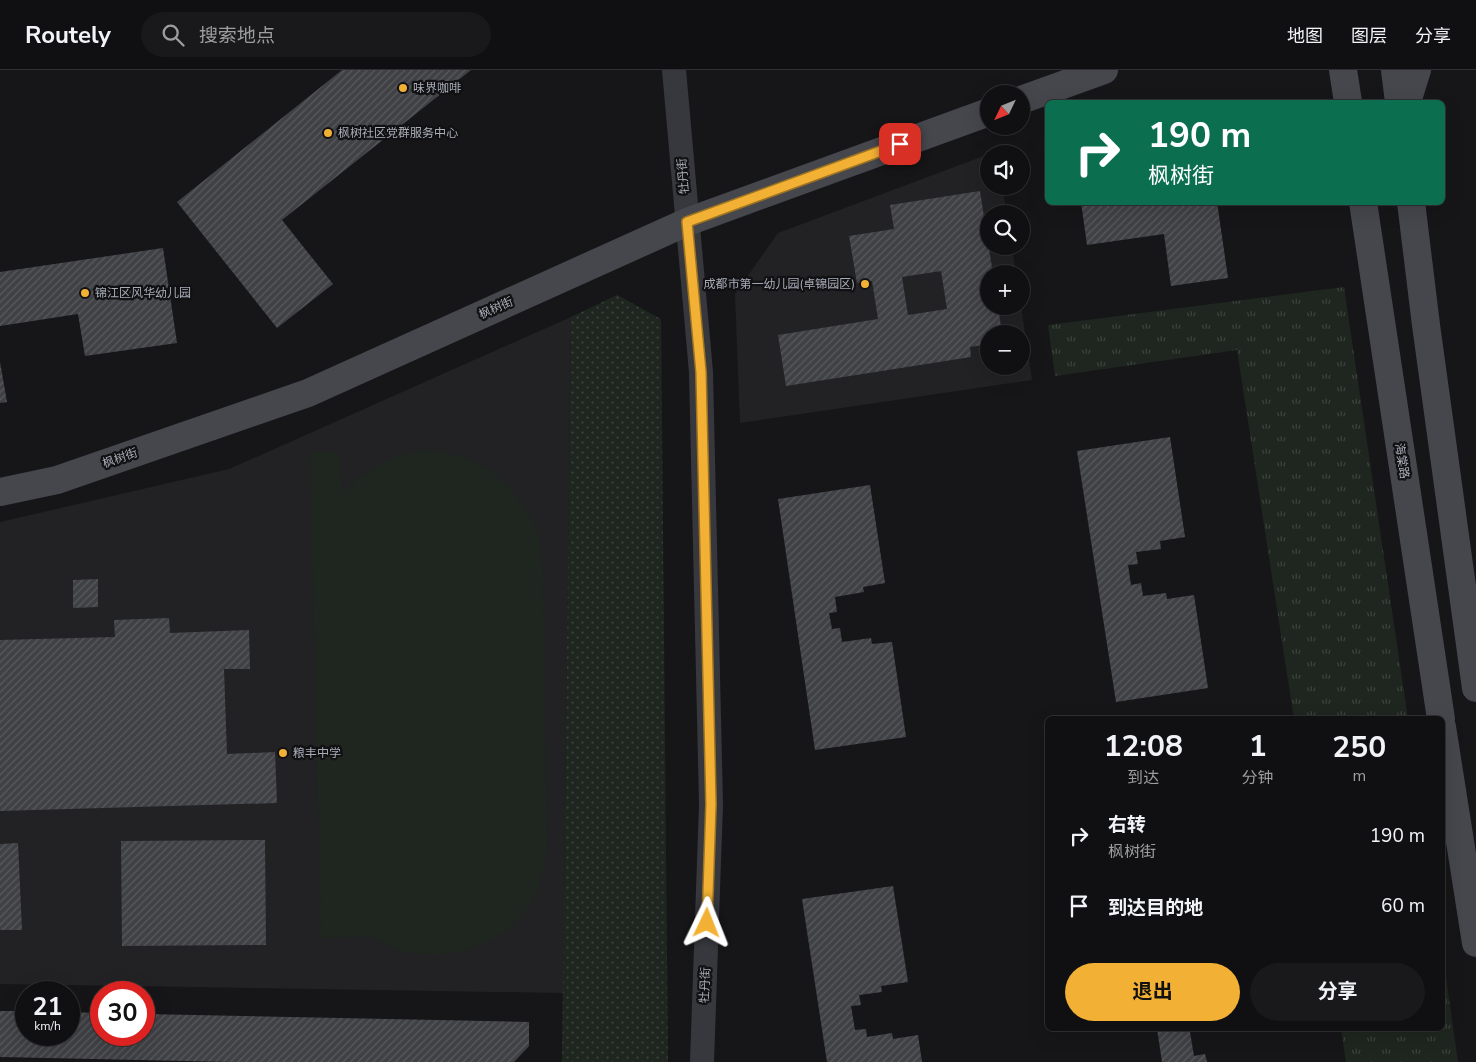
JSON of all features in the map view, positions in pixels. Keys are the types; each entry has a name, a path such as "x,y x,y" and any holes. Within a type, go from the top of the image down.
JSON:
{"main road":[{"path":"1030,97 1104,70"},
{"path":"1343,70 1348,100"},
{"path":"1395,70 1399,100"},
{"path":"1408,100 1417,70"},
{"name":"枫树街","path":"0,492 57,480 308,393 687,222 980,115"},
{"name":"海棠路","path":"1363,205 1441,716"},
{"path":"1411,205 1476,688"},
{"path":"1445,746 1476,943"}],"street":[{"name":"牡丹街","path":"674,70 701,372 711,804 702,1062"}],"shaded area":[{"name":"成都市第一幼儿园(卓锦园区)","path":"980,157 980,195 1004,195 1005,205 980,205 980,255 1013,255 1015,265 980,265 980,315 1022,315 1024,325 980,325 980,375 1030,375 1030,367 1032,380 740,423 735,294 778,233"},
{"name":"粮丰中学","path":"571,317 563,993 155,986 155,981 90,981 90,985 80,985 80,981 15,981 15,984 0,984 0,522 229,469"}],"green space":[{"path":"1344,287 1408,716 1294,716 1237,350 1055,376 1048,325"},
{"path":"617,295 661,319 668,1062 562,1062 571,317"},
{"path":"427,450 470,460 493,473 504,482 534,522 539,539 543,568 547,852 541,879 535,896 526,910 515,923 501,934 470,949 437,955 404,952 369,937 321,939 310,452 339,452 343,492 381,463 401,455"},
{"path":"1445,970 1458,1062 1346,1062 1341,1031 1445,1031"}],"building":[{"path":"342,70 471,70 282,220 333,284 277,328 177,202"},
{"path":"980,191 982,205 980,205 980,255 990,255 992,265 980,265 980,315 999,315 1001,325 980,325 980,345 970,347 971,357 786,386 778,335 878,319 872,281 857,283 849,236 894,229 890,205","holes":["941,271 947,309 908,315 902,277"]},
{"path":"1081,205 1217,205 1228,278 1171,286 1164,234 1087,245"},
{"name":"锦江区风华幼儿园","path":"163,248 177,343 85,356 78,314 0,326 0,272"},
{"path":"0,362 7,402 0,403"},
{"path":"1170,437 1185,537 1160,541 1161,549 1136,552 1138,564 1128,565 1131,585 1141,583 1143,596 1166,593 1167,599 1194,595 1208,688 1116,702 1077,451"},
{"path":"870,485 885,583 863,587 864,592 835,597 837,612 829,613 832,629 840,628 842,642 871,638 872,644 892,642 906,737 815,750 778,499"},
{"path":"98,579 98,607 73,608 73,580"},
{"path":"169,618 170,633 249,630 250,669 224,669 227,754 275,752 277,803 0,811 0,640 115,637 114,620"},
{"path":"265,840 266,945 122,946 121,841"},
{"path":"18,843 22,930 0,930 0,844"},
{"path":"893,886 908,982 881,986 882,992 859,995 861,1005 851,1006 855,1030 866,1029 867,1037 892,1033 893,1039 918,1035 922,1062 827,1062 802,899"},
{"path":"0,1011 15,1011 15,1046 80,1046 80,1012 90,1013 90,1046 155,1046 155,1014 529,1022 529,1046 514,1062 231,1062 0,1057"},
{"path":"1157,1031 1195,1031 1190,1032 1194,1056 1205,1054 1207,1062 1162,1062"}],"place":[{"name":"味界咖啡","path":"403,88"},
{"name":"枫树社区党群服务中心","path":"328,133"},
{"name":"成都市第一幼儿园(卓锦园区)","path":"865,284"},
{"name":"锦江区风华幼儿园","path":"85,293"},
{"name":"粮丰中学","path":"283,753"}],"route":[{"path":"707,923 711,804 701,372 687,222 900,144"}]}
